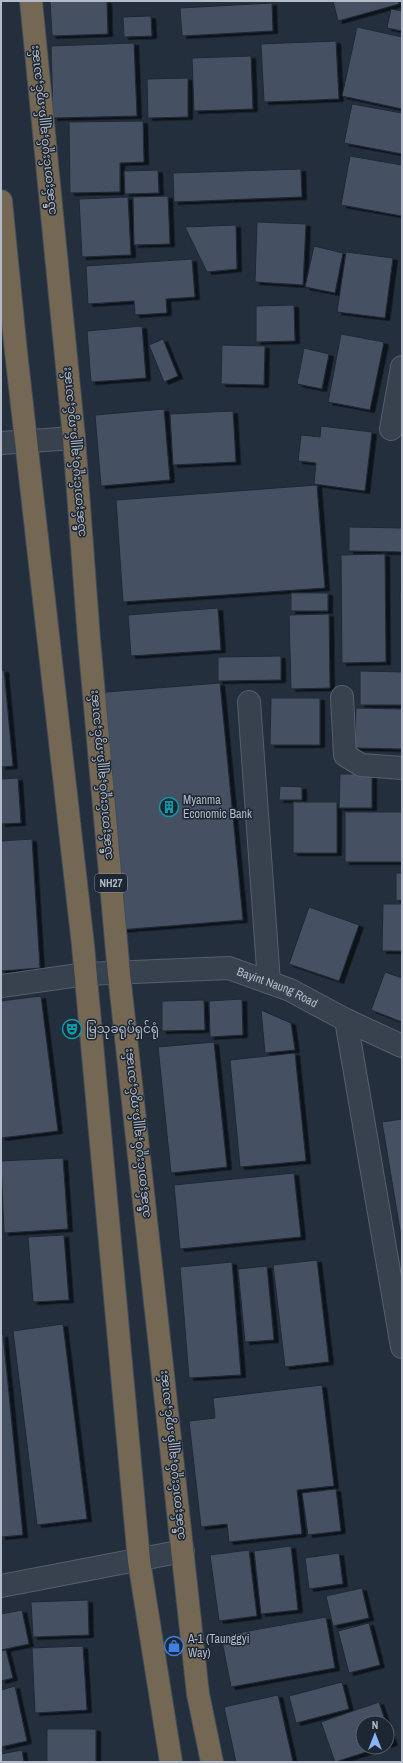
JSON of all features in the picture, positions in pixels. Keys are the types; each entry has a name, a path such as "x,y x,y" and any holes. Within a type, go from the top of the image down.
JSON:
{"highway":[{"name":"သဵႅၼ်ႈတၢင်းပူဝ်ႇၶျူၵ်ႉဢွင်ႇသၢၼ်း","path":"31,1 74,438 89,639 119,974 198,1694 212,1762"},
{"name":"NH27","path":"1,201 26,441 86,974 140,1561 171,1762"}],"street":[{"path":"391,428 402,367"},
{"path":"1,443 74,438"},
{"path":"342,697 345,755 361,765 402,768"},
{"path":"249,702 269,982"},
{"name":"Bayint Naung Road","path":"1,986 86,974 119,974 229,968 290,990 346,1020 402,1046"},
{"path":"346,1020 402,1347"},
{"path":"1,1586 140,1561 183,1551"}],"building":[{"path":"50,1 107,1 108,34 52,36"},
{"path":"333,1 398,1 399,4 338,21"},
{"path":"272,3 273,31 182,36 180,8"},
{"path":"391,9 402,11 402,31 387,28"},
{"path":"151,16 152,36 124,37 123,17"},
{"path":"357,27 402,37 402,109 342,96"},
{"path":"336,41 339,99 264,102 261,44"},
{"path":"134,43 137,116 53,118 51,46"},
{"path":"251,56 253,109 194,111 192,58"},
{"path":"188,78 188,117 148,118 147,79"},
{"path":"352,104 402,113 402,154 344,143"},
{"path":"143,121 144,162 120,163 120,192 70,193 69,122"},
{"path":"350,156 402,165 402,216 341,205"},
{"path":"301,169 302,197 174,202 173,173"},
{"path":"158,170 159,193 125,194 124,171"},
{"path":"168,196 170,244 134,245 133,197"},
{"path":"128,197 131,255 82,257 79,199"},
{"path":"257,222 306,224 303,285 255,282"},
{"path":"236,225 237,269 207,272 185,227"},
{"path":"314,246 343,253 335,293 305,287"},
{"path":"346,252 393,258 385,318 337,312"},
{"path":"192,259 195,297 166,299 167,313 135,315 134,301 88,304 86,266"},
{"path":"294,305 295,341 256,342 256,306"},
{"path":"142,326 146,378 91,382 87,331"},
{"path":"341,334 384,342 370,410 328,402"},
{"path":"163,339 178,376 164,382 149,345"},
{"path":"222,345 265,346 264,385 221,384"},
{"path":"304,348 329,354 322,389 297,384"},
{"path":"164,409 170,480 101,486 95,415"},
{"path":"233,411 236,462 173,465 170,414"},
{"path":"321,426 372,432 365,491 314,484 316,463 298,461 301,435 320,437"},
{"path":"317,485 325,588 123,602 116,500"},
{"path":"349,527 402,528 402,552 349,551"},
{"path":"385,554 386,662 342,663 341,555"},
{"path":"401,577 402,599 400,599"},
{"path":"291,593 328,593 328,611 291,611"},
{"path":"218,608 221,650 131,656 128,615"},
{"path":"329,614 330,688 291,689 289,615"},
{"path":"281,656 281,680 218,681 218,657"},
{"path":"1,670 4,670 13,766 1,767"},
{"path":"360,671 402,672 402,705 360,705"},
{"name":"Myanma Economic Bank","path":"220,683 243,920 119,930 94,693"},
{"path":"271,698 320,698 320,745 270,745"},
{"path":"356,708 402,709 402,749 355,748"},
{"path":"340,774 372,774 372,808 339,808"},
{"path":"18,778 21,823 1,824 1,779"},
{"path":"280,786 302,787 302,800 279,800"},
{"path":"293,802 337,802 337,853 293,853"},
{"path":"345,812 402,812 402,862 345,862"},
{"path":"32,839 40,968 1,971 1,841"},
{"path":"396,873 402,873 402,900 396,901"},
{"path":"383,904 402,904 402,951 382,951"},
{"path":"309,907 359,925 339,981 289,964"},
{"path":"385,972 402,978 402,1022 371,1010"},
{"path":"41,996 58,1131 1,1138 1,1001"},
{"path":"242,999 243,1035 210,1037 209,1001"},
{"path":"204,1000 205,1030 162,1031 162,1001"},
{"path":"261,1010 291,1023 295,1050 265,1053"},
{"path":"214,1042 227,1167 171,1173 158,1047"},
{"path":"295,1053 306,1161 240,1167 230,1060"},
{"path":"402,1119 402,1242 382,1122"},
{"path":"63,1158 68,1229 4,1233 1,1161"},
{"path":"294,1173 301,1237 180,1249 174,1185"},
{"path":"64,1235 69,1300 33,1302 28,1237"},
{"path":"317,1260 329,1362 285,1367 273,1265"},
{"path":"232,1262 241,1375 189,1378 180,1267"},
{"path":"267,1266 274,1340 245,1342 238,1269"},
{"path":"63,1324 87,1519 37,1525 13,1331"},
{"path":"3,1334 23,1535 1,1537 1,1335"},
{"path":"322,1385 334,1486 297,1490 302,1534 229,1542 227,1524 201,1527 189,1421 215,1418 213,1398"},
{"path":"336,1489 341,1531 308,1535 302,1493"},
{"path":"291,1546 298,1610 261,1614 254,1551"},
{"path":"249,1550 257,1616 219,1621 210,1555"},
{"path":"339,1553 343,1584 309,1589 305,1558"},
{"path":"362,1588 369,1618 333,1626 326,1596"},
{"path":"88,1600 89,1635 33,1637 31,1602"},
{"path":"22,1610 29,1644 1,1650 1,1614"},
{"path":"326,1617 335,1668 231,1687 221,1636"},
{"path":"369,1623 380,1665 349,1673 338,1631"},
{"path":"83,1646 87,1710 35,1713 32,1648"},
{"path":"6,1650 13,1678 1,1681 1,1651"},
{"path":"342,1682 349,1709 296,1723 289,1696"},
{"path":"15,1686 27,1741 1,1747 1,1690"},
{"path":"278,1695 293,1762 236,1762 224,1707"},
{"path":"379,1702 383,1715 355,1715 355,1755 357,1755 335,1762 321,1722"},
{"path":"47,1729 96,1729 96,1762 47,1762"},
{"path":"22,1750 24,1762 1,1762 1,1754"}],"place":[{"name":"Myanma Economic Bank","path":"169,807"},
{"name":"မြသုခရုပ်ရှင်ရုံ","path":"72,1029"},
{"name":"A-1 (Taunggyi Way)","path":"174,1646"}]}
